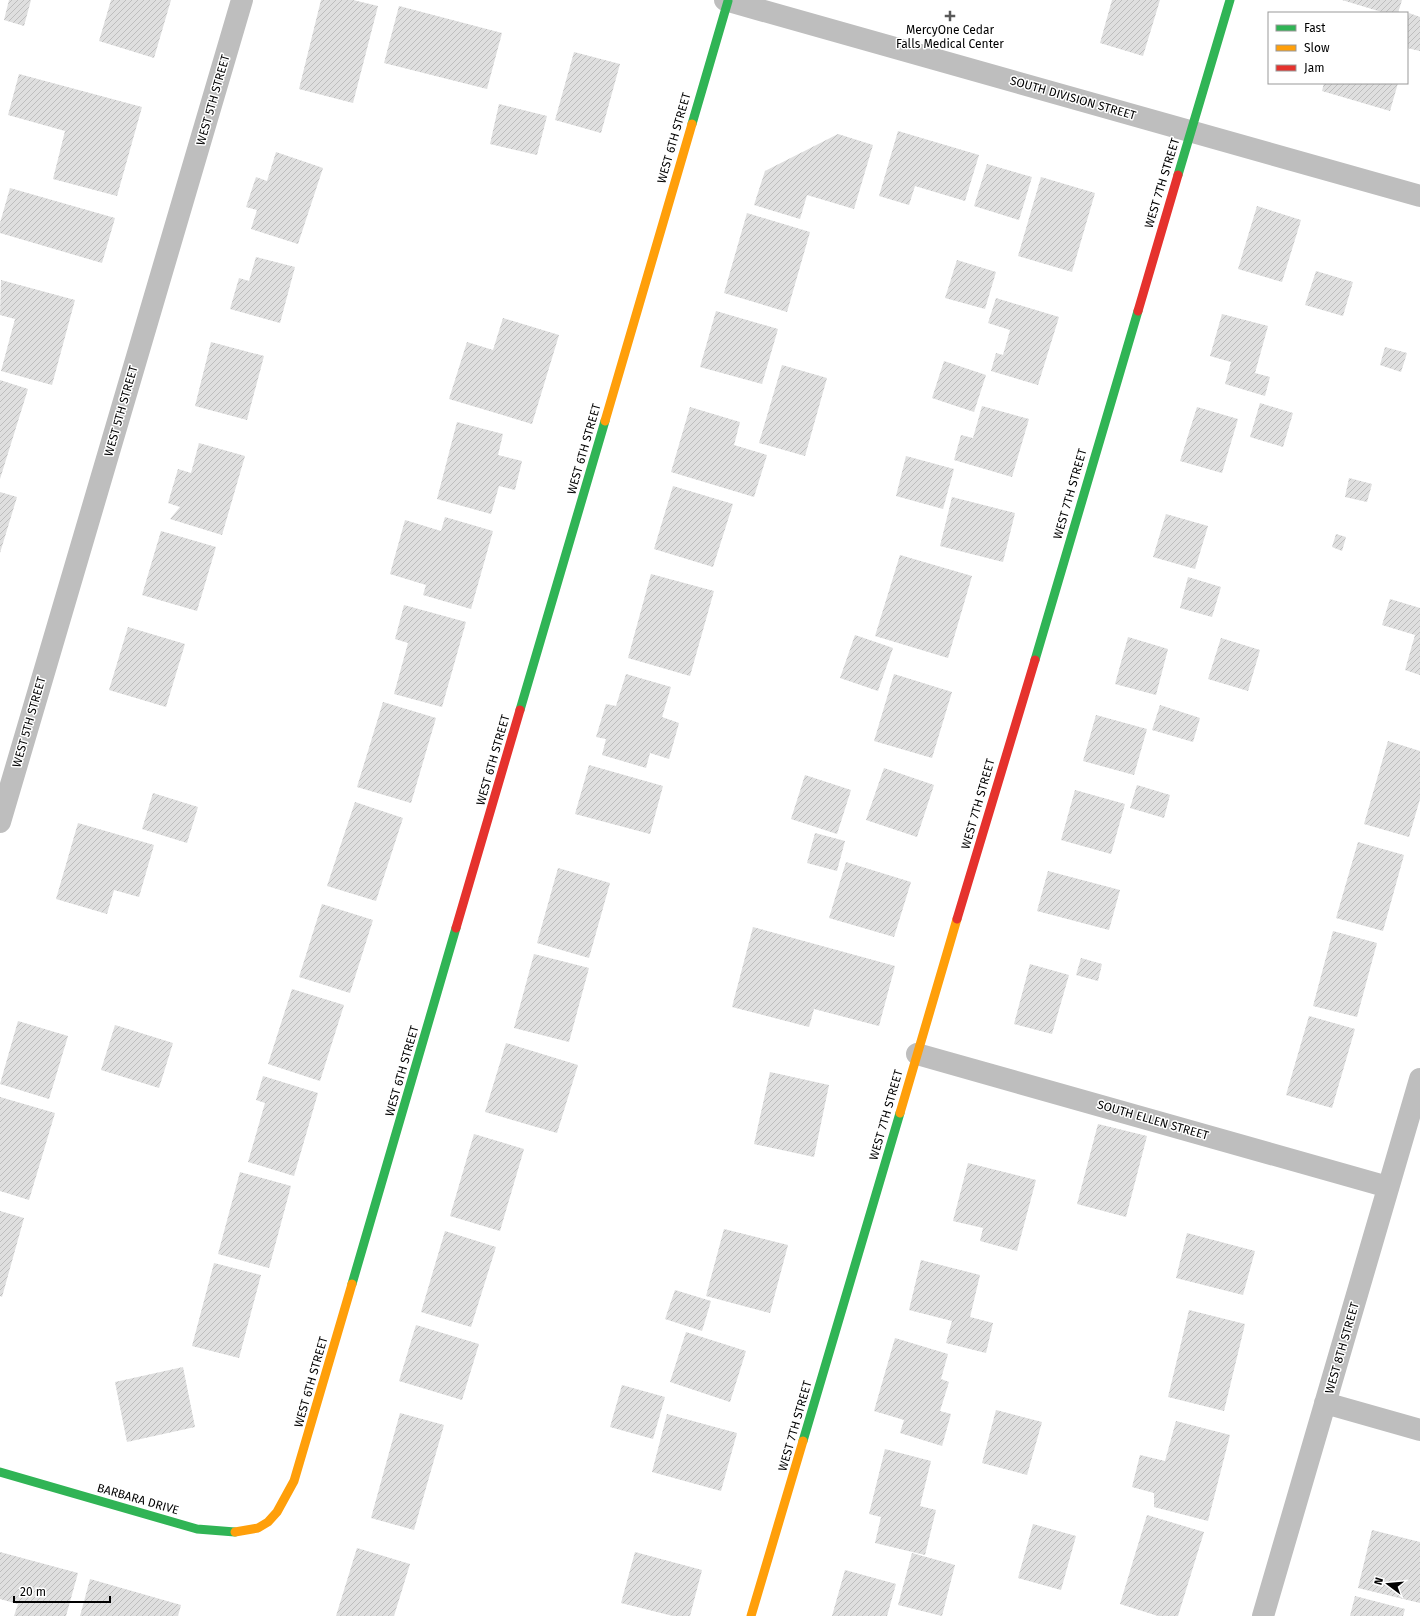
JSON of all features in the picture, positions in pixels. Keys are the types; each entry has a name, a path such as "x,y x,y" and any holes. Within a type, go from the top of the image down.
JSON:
{"street":[{"name":"WEST 5TH STREET","path":"0,822 242,0"},
{"name":"SOUTH DIVISION STREET","path":"726,0 1420,196"},
{"name":"WEST 6TH STREET","path":"270,1522 284,1504 294,1481 726,0"},
{"name":"WEST 7TH STREET","path":"751,1616 1230,0"},
{"name":"SOUTH ELLEN STREET","path":"917,1054 1388,1187"},
{"name":"WEST 8TH STREET","path":"1263,1616 1420,1079"},
{"path":"1325,1403 1420,1430"},
{"name":"BARBARA DRIVE","path":"0,1472 197,1529 229,1533 252,1532 270,1522"}],"building":[{"path":"9,0 31,0 24,26 4,20"},
{"path":"111,0 171,0 154,58 99,41"},
{"path":"321,0 353,0 378,6 353,103 299,89"},
{"path":"1112,0 1160,0 1143,56 1100,43"},
{"path":"1342,0 1402,0 1398,12 1382,12"},
{"path":"399,6 502,33 487,89 384,63"},
{"path":"1409,13 1420,17 1420,51 1408,48"},
{"path":"574,52 620,64 601,133 555,120"},
{"path":"19,74 142,107 117,196 53,179 65,131 8,115"},
{"path":"1324,84 1398,84 1390,111 1322,91"},
{"path":"499,104 547,116 537,155 490,144"},
{"path":"898,131 979,155 965,201 915,186 909,205 879,196"},
{"path":"838,134 873,145 854,209 807,195 800,219 754,205 765,171"},
{"path":"276,152 323,168 298,244 251,229 257,210 246,207 256,177 267,181"},
{"path":"987,164 1032,177 1019,220 974,206"},
{"path":"1041,177 1095,193 1072,272 1018,256"},
{"path":"10,188 115,218 102,263 0,233 0,223"},
{"path":"1257,206 1301,220 1282,282 1238,269"},
{"path":"747,213 810,232 787,312 724,293"},
{"path":"256,257 295,267 280,323 230,309 239,278 249,281"},
{"path":"957,260 996,272 985,309 945,298"},
{"path":"1316,271 1353,282 1343,316 1305,305"},
{"path":"1,280 75,300 52,385 1,371 15,319 0,315"},
{"path":"996,298 1059,317 1038,385 991,371 996,353 1003,355 1010,330 988,323"},
{"path":"716,311 778,329 762,384 700,367"},
{"path":"1222,314 1268,326 1255,373 1270,377 1265,396 1225,384 1231,362 1210,356"},
{"path":"503,318 559,335 532,424 449,399 467,342 493,350"},
{"path":"211,342 264,356 247,420 195,406"},
{"path":"1385,347 1407,353 1401,372 1380,365"},
{"path":"944,361 986,375 974,412 932,398"},
{"path":"782,365 827,378 805,456 759,443"},
{"path":"0,380 28,389 0,479"},
{"path":"1260,403 1293,413 1283,447 1250,437"},
{"path":"982,406 1029,419 1012,477 954,460 961,435 973,438"},
{"path":"690,407 740,422 734,445 767,455 754,497 671,472"},
{"path":"1197,407 1238,419 1222,473 1180,461"},
{"path":"457,422 503,434 498,455 522,461 515,490 499,486 491,514 437,499"},
{"path":"199,443 245,456 222,535 170,519 180,507 168,503 178,469 191,473"},
{"path":"906,456 954,469 943,509 896,496"},
{"path":"1349,478 1372,484 1367,502 1345,497"},
{"path":"673,486 733,504 713,567 654,549"},
{"path":"0,492 17,497 0,553"},
{"path":"952,497 1015,513 1003,562 940,546"},
{"path":"1166,514 1208,526 1195,569 1153,557"},
{"path":"445,517 493,531 471,609 423,595 426,585 390,574 405,520 441,531"},
{"path":"161,531 216,547 197,611 142,595"},
{"path":"1336,534 1346,537 1342,551 1332,547"},
{"path":"900,555 972,576 948,658 875,636"},
{"path":"651,574 714,591 690,676 628,658"},
{"path":"1188,577 1221,587 1212,617 1180,608"},
{"path":"1390,599 1420,608 1420,675 1405,670 1415,635 1382,625"},
{"path":"404,605 466,622 442,707 394,694 408,643 395,639"},
{"path":"128,627 185,644 166,707 109,690"},
{"path":"855,635 893,648 878,691 840,678"},
{"path":"1128,637 1168,649 1156,695 1115,684"},
{"path":"1221,638 1260,650 1248,691 1208,679"},
{"path":"626,674 671,687 662,717 679,723 669,759 650,753 646,768 602,755 606,739 596,737 606,704 616,706"},
{"path":"894,674 952,692 932,758 874,741"},
{"path":"383,702 436,718 411,803 357,787"},
{"path":"1160,705 1200,718 1193,742 1152,730"},
{"path":"1096,715 1147,729 1134,775 1083,761"},
{"path":"1388,741 1420,751 1420,799 1409,837 1364,824"},
{"path":"589,765 663,786 650,834 575,814"},
{"path":"884,768 934,785 917,837 866,820"},
{"path":"805,775 851,790 837,834 791,819"},
{"path":"1137,785 1170,795 1164,818 1130,808"},
{"path":"1075,790 1125,804 1111,854 1061,840"},
{"path":"153,793 198,807 187,843 142,829"},
{"path":"355,802 403,818 376,901 327,886"},
{"path":"78,823 154,845 139,897 114,890 107,914 56,899"},
{"path":"815,833 845,841 837,871 807,863"},
{"path":"1358,842 1404,855 1383,931 1336,918"},
{"path":"846,862 911,882 894,937 829,918"},
{"path":"558,868 610,883 589,958 537,943"},
{"path":"1048,871 1120,890 1109,930 1037,911"},
{"path":"322,904 373,920 350,993 299,977"},
{"path":"753,927 895,966 879,1026 814,1009 809,1027 732,1007"},
{"path":"1333,931 1377,943 1357,1017 1313,1006"},
{"path":"534,954 589,968 569,1042 514,1028"},
{"path":"1081,958 1102,964 1098,981 1076,975"},
{"path":"1030,964 1069,975 1052,1034 1014,1024"},
{"path":"292,989 344,1005 320,1081 268,1064"},
{"path":"1309,1016 1355,1029 1332,1108 1286,1095"},
{"path":"18,1021 68,1036 49,1099 0,1084"},
{"path":"115,1025 173,1043 159,1088 101,1070"},
{"path":"506,1043 578,1065 557,1133 485,1112"},
{"path":"770,1072 829,1085 814,1157 754,1144"},
{"path":"263,1076 318,1093 294,1176 248,1162 265,1103 256,1100"},
{"path":"0,1097 55,1113 29,1200 0,1191"},
{"path":"1098,1124 1147,1136 1126,1217 1077,1204"},
{"path":"474,1134 524,1149 500,1231 450,1216"},
{"path":"968,1163 1036,1180 1017,1251 980,1241 983,1228 953,1221"},
{"path":"240,1172 291,1186 269,1268 218,1254"},
{"path":"0,1211 24,1218 2,1297 0,1296"},
{"path":"724,1229 788,1245 770,1313 706,1296"},
{"path":"445,1231 496,1247 471,1327 421,1312"},
{"path":"1187,1233 1255,1251 1243,1295 1176,1278"},
{"path":"921,1260 980,1275 970,1317 993,1323 986,1353 946,1343 952,1321 909,1310"},
{"path":"214,1263 261,1275 239,1358 192,1346"},
{"path":"675,1290 711,1301 702,1331 665,1319"},
{"path":"1189,1310 1245,1324 1224,1411 1168,1397"},
{"path":"416,1325 479,1344 462,1400 399,1381"},
{"path":"686,1332 746,1351 730,1402 670,1382"},
{"path":"895,1338 948,1354 941,1379 949,1382 940,1411 951,1414 942,1446 900,1433 904,1420 874,1411"},
{"path":"183,1367 195,1427 127,1442 115,1382"},
{"path":"622,1385 665,1397 653,1439 610,1427"},
{"path":"996,1410 1042,1422 1027,1475 982,1463"},
{"path":"400,1413 444,1425 414,1530 371,1518"},
{"path":"667,1414 737,1433 721,1491 652,1472"},
{"path":"1176,1421 1230,1435 1208,1521 1154,1507 1154,1493 1132,1487 1140,1455 1165,1461"},
{"path":"885,1449 931,1461 920,1506 936,1510 925,1555 875,1543 881,1517 869,1514"},
{"path":"1147,1515 1204,1532 1178,1616 1158,1616 1120,1604"},
{"path":"1033,1524 1076,1536 1061,1590 1018,1578"},
{"path":"1372,1530 1420,1542 1420,1603 1358,1588"},
{"path":"357,1548 410,1564 394,1616 336,1616"},
{"path":"0,1552 78,1573 66,1616 14,1616 18,1604 0,1599"},
{"path":"635,1552 702,1570 690,1616 673,1616 621,1603"},
{"path":"912,1553 955,1565 942,1616 898,1605"},
{"path":"845,1570 896,1584 887,1616 832,1616"},
{"path":"90,1579 181,1605 178,1616 80,1616"},
{"path":"1355,1596 1405,1609 1403,1616 1350,1616"}],"traffic: fast":[{"path":"1178,175 1230,0"},
{"path":"692,124 728,1"},
{"path":"1035,660 1138,311"},
{"path":"520,710 605,421"},
{"path":"352,1284 456,928"},
{"path":"803,1441 900,1113"},
{"path":"0,1472 197,1529 235,1532"}],"traffic: slow":[{"path":"605,421 692,124"},
{"path":"900,1113 957,919"},
{"path":"235,1532 258,1528 268,1522 277,1512 294,1481 352,1284"},
{"path":"751,1616 803,1441"}],"traffic: jam":[{"path":"1138,311 1178,175"},
{"path":"957,919 1035,660"},
{"path":"456,928 520,710"}],"place":[{"name":"MercyOne Cedar Falls Medical Center","path":"950,16"}]}
